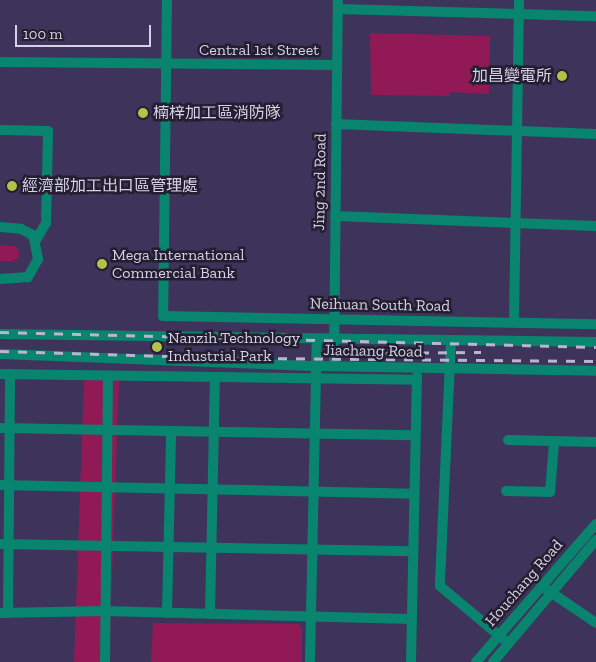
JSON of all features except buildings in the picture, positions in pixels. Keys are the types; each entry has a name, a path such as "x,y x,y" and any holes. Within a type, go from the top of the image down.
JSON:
{"street":[{"path":"166,65 167,0"},
{"path":"514,322 519,0"},
{"path":"338,5 596,16"},
{"name":"Jing 2nd Road","path":"334,365 333,319 338,5"},
{"name":"Central 1st Street","path":"0,62 337,66"},
{"name":"Neihuan South Road","path":"166,65 162,316 596,324"},
{"path":"336,124 596,134"},
{"path":"0,130 48,130 46,223 36,240 38,259 33,271 18,280 0,279"},
{"path":"335,216 596,226"},
{"path":"0,227 27,231 36,240"},
{"name":"Jiachang Road","path":"0,334 596,342"},
{"path":"310,662 317,339"},
{"path":"451,340 440,586 508,643"},
{"name":"Jiachang Road","path":"0,354 317,366 417,366 596,371"},
{"path":"411,662 417,366"},
{"path":"411,619 105,611 4,613 5,374 417,380"},
{"path":"105,662 108,376"},
{"path":"210,614 215,377"},
{"path":"4,428 415,435"},
{"path":"167,613 171,431"},
{"path":"508,440 554,443 596,442"},
{"path":"506,490 550,492 554,443"},
{"path":"4,486 414,494"},
{"name":"Houchang Road","path":"476,662 596,524"},
{"name":"Houchang Road","path":"497,661 508,643 596,540"},
{"path":"4,544 413,551"},
{"path":"541,585 596,623"},
{"path":"486,650 497,661"}],"shaded area":[{"path":"370,33 490,36 489,94 450,92 450,96 371,95"},
{"path":"0,245 15,246 19,251 19,257 13,261 0,261"},
{"path":"84,378 119,379 109,662 74,662"},
{"path":"153,623 298,624 302,627 302,662 151,662"}],"railway":[{"path":"0,332 596,347"},
{"path":"0,351 242,358 596,361"},
{"path":"366,353 481,352"}],"place":[{"name":"加昌變電所","path":"562,76"},
{"name":"楠梓加工區消防隊","path":"143,113"},
{"name":"經濟部加工出口區管理處","path":"12,186"},
{"name":"Mega International Commercial Bank","path":"102,264"},
{"name":"Nanzih Technology Industrial Park","path":"157,347"}]}
